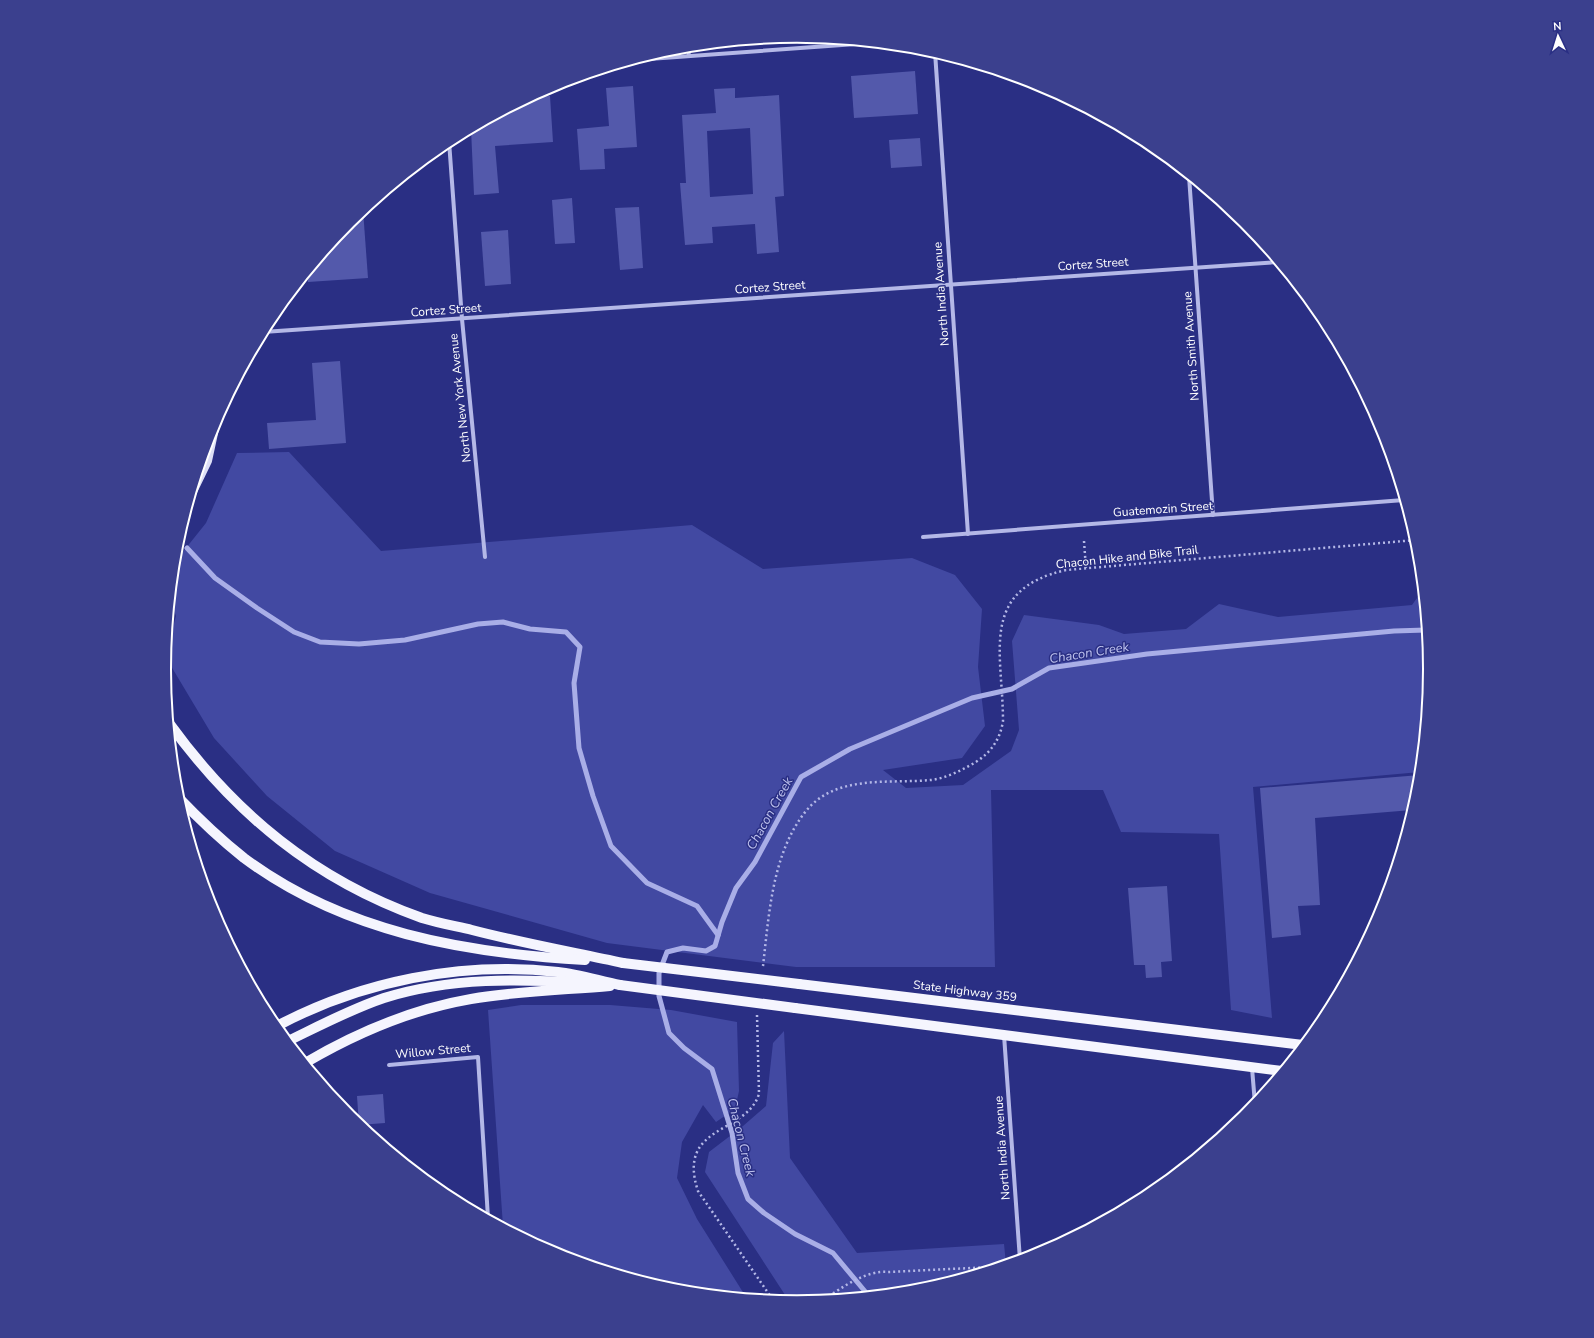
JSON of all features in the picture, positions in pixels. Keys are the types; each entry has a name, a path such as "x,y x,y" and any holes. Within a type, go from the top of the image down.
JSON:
{"main road":[{"path":"203,471 210,453"},
{"path":"174,730 193,755 224,791 256,821 295,852 338,880 374,898 423,918 507,939 623,963"},
{"path":"186,805 244,858 289,886 338,912 371,925 462,947 560,959 623,963"},
{"name":"State Highway 359","path":"623,963 1298,1044"},
{"path":"281,1023 351,994 397,981 440,973 526,969 559,972 620,985"},
{"path":"292,1039 341,1015 385,998 433,986 520,979 620,985 1277,1071"},
{"path":"309,1061 330,1049 375,1028 416,1013 470,999 514,992 620,985"}],"street":[{"path":"662,58 846,45"},
{"name":"North India Avenue","path":"935,59 968,534"},
{"name":"North New York Avenue","path":"449,149 462,318 485,557"},
{"name":"North Smith Avenue","path":"1189,181 1213,515"},
{"name":"Cortez Street","path":"270,331 1273,262"},
{"name":"Guatemozin Street","path":"923,537 1400,500"},
{"name":"North India Avenue","path":"1004,1034 1020,1254"},
{"name":"Willow Street","path":"389,1065 478,1057 488,1213"},
{"path":"1252,1068 1254,1097"}],"path":[{"path":"1084,541 1086,569"},
{"name":"Chacon Hike and Bike Trail","path":"762,969 772,891 786,844 806,810 820,797 836,788 859,784 932,780 947,776 966,768 985,756 996,744 1001,734 1003,706 999,642 1001,623 1010,604 1017,594 1040,579 1059,572 1410,541"},
{"path":"757,1008 756,1023 759,1094 750,1109 700,1146 695,1156 694,1179 698,1191 769,1294"},
{"path":"832,1294 877,1271 888,1272 980,1268"}],"shaded area":[{"path":"289,452 381,551 692,525 763,569 912,558 955,575 982,609 978,667 985,726 962,758 883,770 906,788 963,785 1011,751 1019,730 1012,641 1024,615 1099,625 1124,634 1186,629 1219,604 1278,617 1412,605 1419,595 1422,628 1422,710 1414,773 1253,787 1272,1018 1231,1010 1219,834 1121,832 1103,790 991,790 995,967 796,967 607,943 430,893 335,851 267,796 214,738 171,666 172,631 176,616 174,609 182,553 206,523 237,453"},
{"path":"521,1005 610,1005 671,1010 737,1022 739,1091 735,1109 716,1122 703,1105 682,1142 677,1178 697,1219 743,1293 715,1290 635,1274 596,1262 557,1247 503,1221 488,1010"},
{"path":"784,1031 790,1158 857,1253 1004,1244 1006,1259 959,1274 879,1290 838,1294 785,1295 705,1172 709,1152 766,1106 773,1043"}],"building":[{"path":"915,71 918,114 854,118 851,76"},
{"path":"633,86 637,147 604,149 605,169 580,170 577,129 609,126 606,88"},
{"path":"735,88 735,98 779,95 784,196 775,197 779,252 757,254 755,224 712,227 713,243 685,245 680,183 686,183 682,115 716,113 714,89","holes":["750,128 753,194 710,197 707,131"]},
{"path":"546,96 550,96 553,142 495,146 499,193 474,195 471,135 520,108"},
{"path":"920,138 922,166 891,168 889,140"},
{"path":"572,198 575,243 555,244 552,200"},
{"path":"639,207 643,268 620,270 615,208"},
{"path":"364,217 368,278 308,282 308,279 326,256"},
{"path":"508,230 511,284 485,286 481,232"},
{"path":"340,361 346,443 269,449 267,423 316,420 312,363"},
{"path":"1414,776 1407,810 1315,818 1320,905 1298,906 1301,935 1272,938 1260,788"},
{"path":"1167,886 1172,961 1161,962 1162,977 1146,978 1145,965 1134,965 1128,888"},
{"path":"383,1094 385,1123 367,1124 358,1116 357,1096"}],"waterway":[{"path":"187,548 215,578 257,608 294,632 320,642 359,644 405,640 478,624 503,622 530,629 566,632 580,647 574,683 579,748 593,796 611,846 647,883 697,906 718,935"},
{"name":"Chacon Creek","path":"865,1291 833,1253 795,1234 764,1213 748,1199 738,1173 732,1133 712,1069 684,1048 669,1033 659,996 659,973 667,952 683,948 706,951 715,946 722,922 736,888 755,862 801,777 850,749 972,698 1012,689 1049,668 1147,654 1394,631 1422,630"}]}
